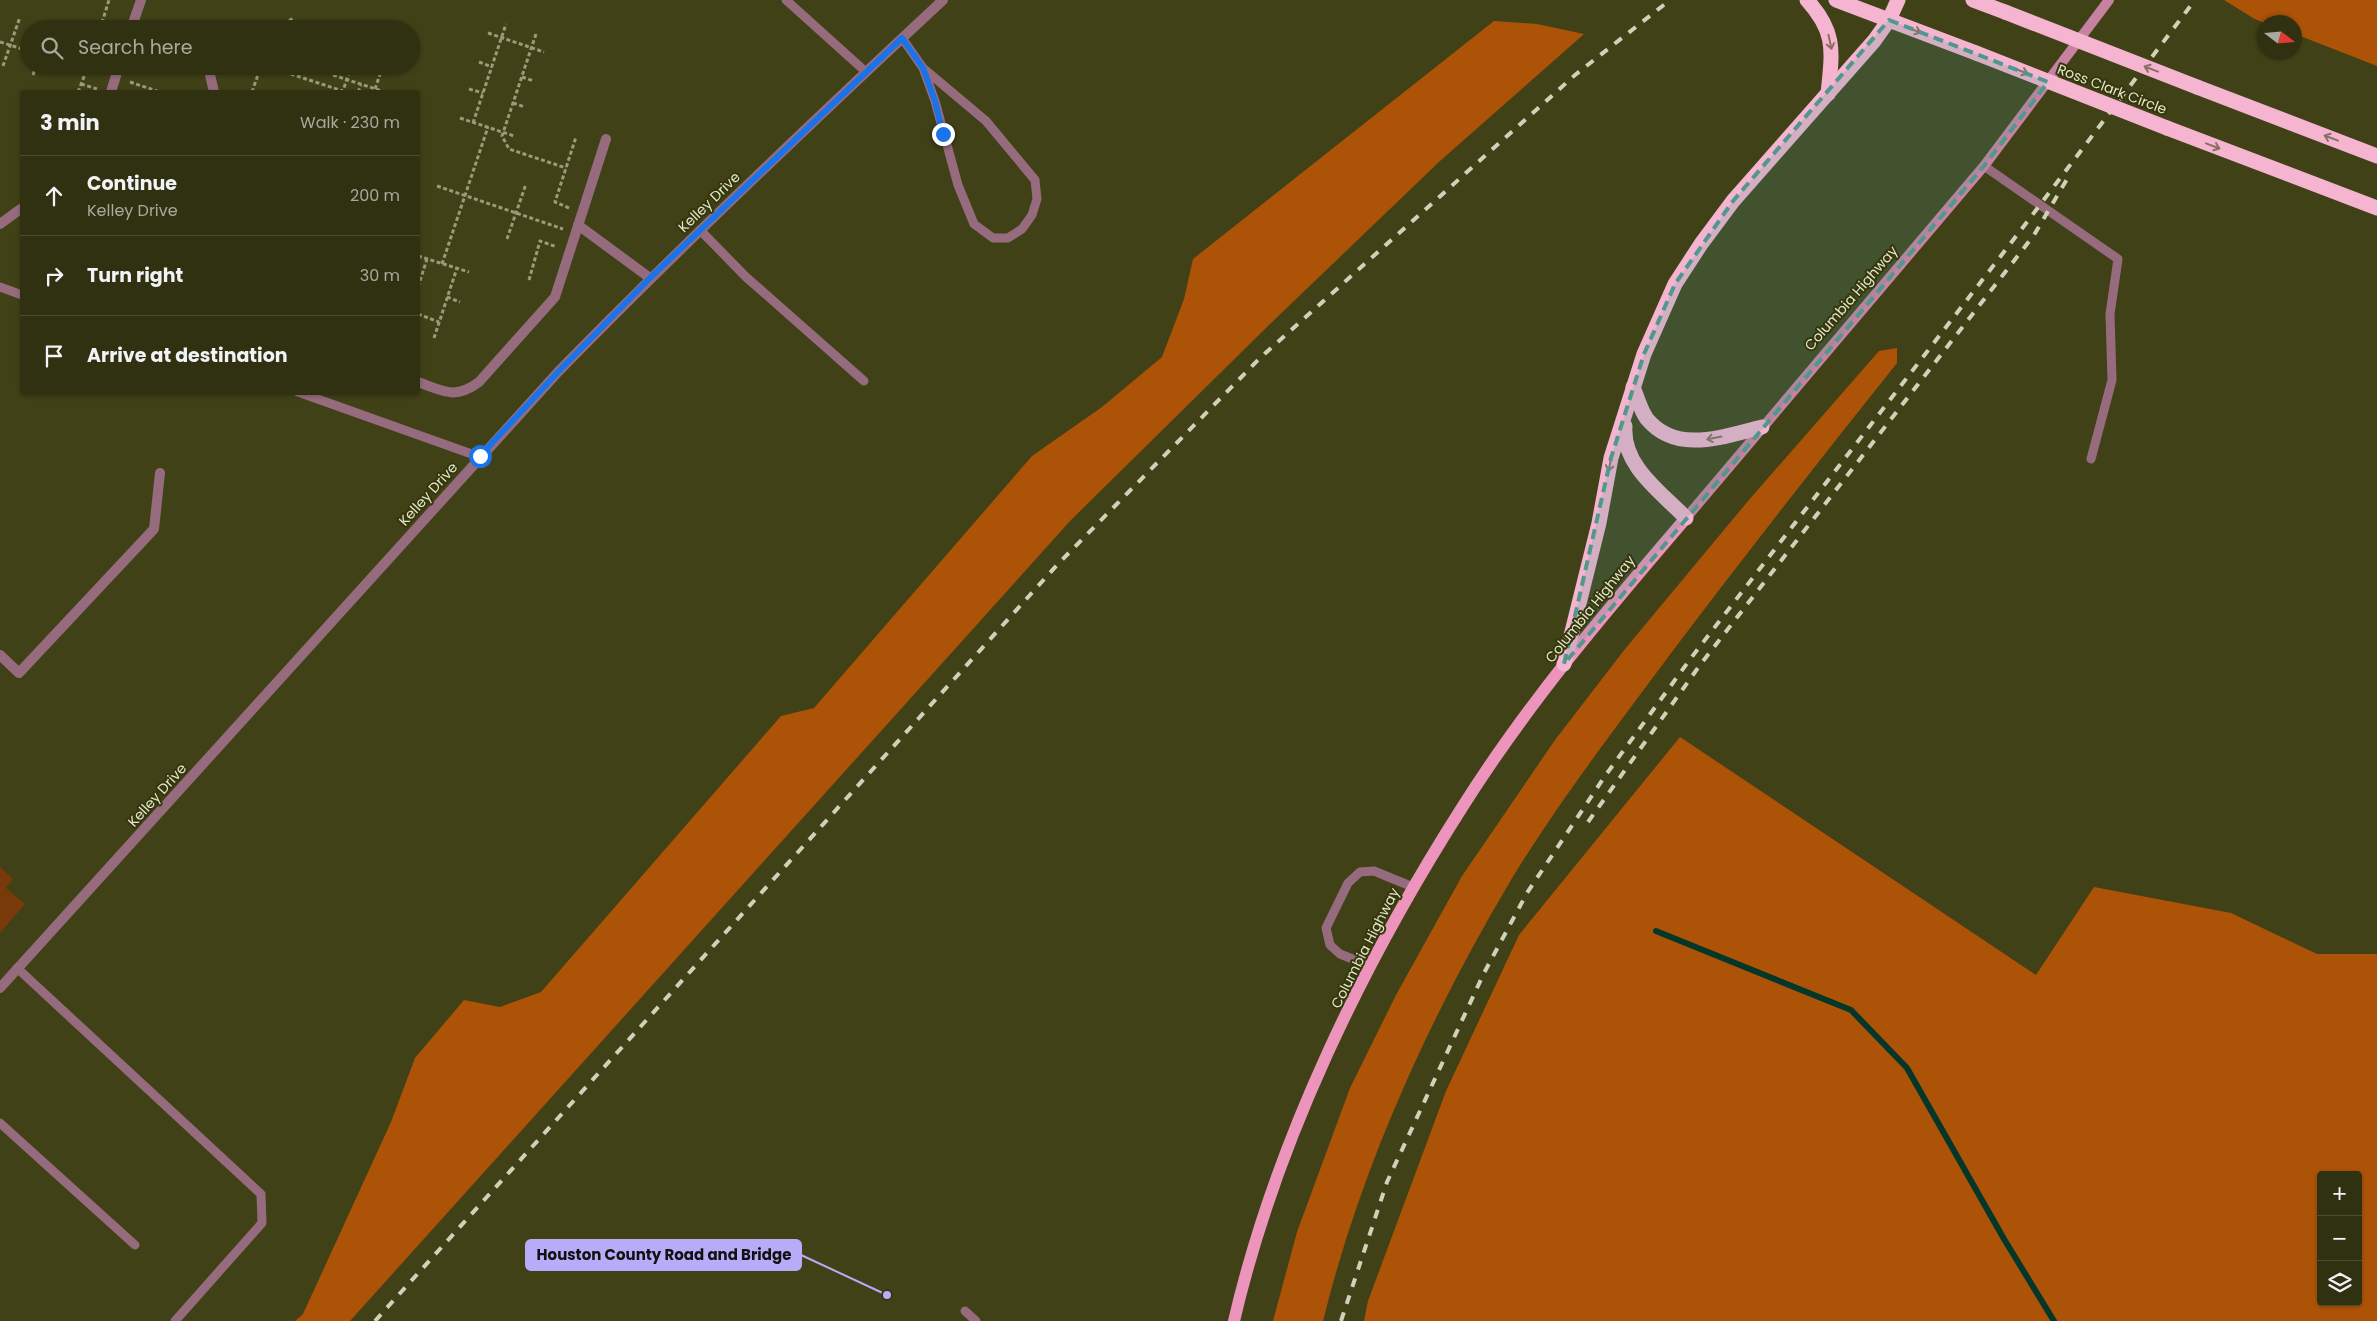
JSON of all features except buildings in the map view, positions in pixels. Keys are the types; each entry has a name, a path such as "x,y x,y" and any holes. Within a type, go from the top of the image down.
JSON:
{"highway":[{"path":"1807,0 1822,19 1829,34 1832,50 1828,94"},
{"name":"Ross Clark Circle","path":"1836,0 2377,208"},
{"path":"1564,664 1599,523 1611,458 1625,418 1633,387 1658,320 1675,284 1701,244 1733,201 1874,41 1889,20 1898,0"},
{"path":"1973,0 2377,156"},
{"path":"1633,387 1646,418 1660,430 1677,439 1701,440 1762,427"},
{"path":"1625,418 1624,438 1629,456 1638,469 1686,518"}],"main road":[{"name":"Columbia Highway","path":"1234,1321 1255,1245 1298,1123 1370,966 1413,887 1464,805 1564,664 1984,166 2109,0"}],"street":[{"path":"137,20 141,0"},
{"name":"Kelley Drive","path":"0,988 558,372 650,278 943,0"},
{"path":"112,90 116,75"},
{"path":"210,75 214,90"},
{"path":"420,383 448,393 460,393 479,382 555,296 606,139"},
{"path":"0,224 20,209"},
{"path":"577,229 650,278"},
{"path":"0,655 19,673 154,529 160,473"}],"lane":[{"path":"786,0 866,72"},
{"path":"902,38 923,68 986,121 1035,180 1037,199 1032,215 1022,229 1008,238 992,238 974,224 958,186 935,101 923,68"},
{"path":"1984,166 2118,259 2110,314 2112,380 2091,459"},
{"path":"700,230 746,277 864,380"},
{"path":"0,287 20,294"},
{"path":"307,395 480,456"},
{"path":"1370,966 1340,954 1330,945 1326,928 1348,883 1360,872 1374,871 1413,887"},
{"path":"18,968 261,1194 262,1224 175,1321"},
{"path":"0,1123 135,1245"},
{"path":"965,1311 976,1321"}],"path":[{"path":"103,20 109,0"},
{"path":"3,66 20,17"},
{"path":"290,20 294,17"},
{"path":"473,123 506,24"},
{"path":"488,33 544,52"},
{"path":"536,34 502,136 509,149 566,168"},
{"path":"0,42 20,48"},
{"path":"479,62 492,67"},
{"path":"79,90 84,75"},
{"path":"253,90 258,75"},
{"path":"292,75 336,90"},
{"path":"333,75 375,90 380,75"},
{"path":"343,90 348,75"},
{"path":"522,77 534,81"},
{"path":"359,90 360,85"},
{"path":"469,89 483,93"},
{"path":"513,103 525,107"},
{"path":"460,118 514,136"},
{"path":"442,264 488,127"},
{"path":"568,215 571,208 555,202 576,137"},
{"path":"507,239 526,184"},
{"path":"437,186 564,229 577,229"},
{"path":"529,280 540,241 558,247 566,222"},
{"path":"420,257 469,272"},
{"path":"420,281 427,259"},
{"path":"434,338 457,268"},
{"path":"447,297 460,302"},
{"path":"420,315 439,322"}],"highlighted area":[{"path":"1889,20 2048,82 1984,166 1564,664 1611,458 1644,354 1675,284 1733,201"}],"shaded area":[{"path":"2224,0 2377,0 2377,66 2302,37 2302,15 2257,15 2257,20"},
{"path":"1494,21 1537,24 1584,34 1440,161 1269,325 1071,520 350,1321 295,1321 303,1314 391,1122 415,1058 464,1000 500,1007 541,992 781,716 814,708 1032,456 1102,407 1162,357 1184,299 1193,259"},
{"path":"1897,348 1897,363 1774,518 1654,676 1562,802 1511,880 1453,985 1401,1094 1357,1206 1323,1321 1273,1321 1297,1232 1350,1088 1396,995 1462,876 1555,740 1625,649 1748,501 1879,351"},
{"path":"1680,737 2036,975 2094,887 2231,913 2317,954 2377,954 2377,1321 1364,1321 1368,1301 1446,1091 1519,935"},
{"path":"0,867 13,879 6,888 25,904 0,933"}],"waterway":[{"path":"1656,931 1851,1010 1907,1068 2004,1239 2054,1321"}],"railway":[{"path":"375,1321 1057,565 1260,358 1575,75 1670,0"},
{"path":"1341,1321 1387,1182 1484,973 1527,893 1605,776 1691,658 2027,222 2195,0"},
{"path":"1588,822 1700,665 2034,235 2067,179"}],"place":[{"name":"Houston County Road and Bridge","path":"887,1295"}],"route":[{"path":"480,456 558,372 650,278 902,38 923,68 935,101 943,134"}]}
